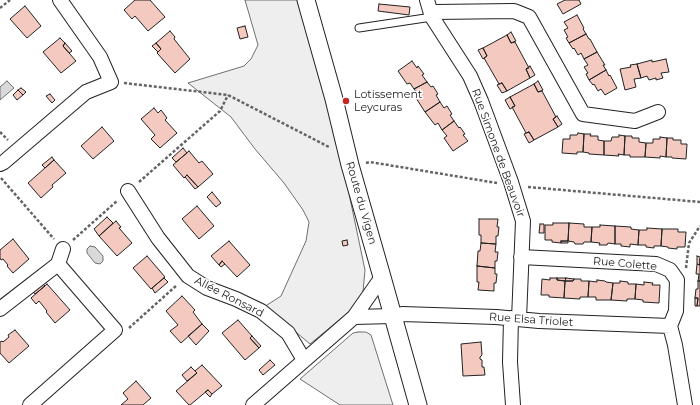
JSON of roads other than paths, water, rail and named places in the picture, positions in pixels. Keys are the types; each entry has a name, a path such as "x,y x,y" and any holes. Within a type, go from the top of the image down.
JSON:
{"street":[{"path":"0,164 86,92 111,82 100,57 60,0"},
{"name":"Route du Vigen","path":"306,0 334,99 347,156 418,405"},
{"path":"430,10 435,12 514,11 529,17 583,114 635,120 658,112"},
{"name":"Rue Simone de Beauvoir","path":"430,10 470,76 482,101 511,182 523,221 521,257 510,362 513,405"},
{"name":"Allée Ronsard","path":"128,191 158,238 188,276 207,288 236,299 261,311 288,333 304,360"},
{"path":"0,309 58,264 63,249"},
{"name":"Rue Colette","path":"521,257 656,264 670,270 676,280 676,311 670,326"},
{"path":"30,405 115,330 58,264"},
{"path":"253,405 354,317 382,277"},
{"name":"Rue Elsa Triolet","path":"354,317 393,316 402,314 515,319 539,322 670,326"},
{"path":"670,326 676,345 686,405"}],"lane":[{"path":"359,28 430,10"}],"place":[{"name":"Lotissement Leycuras","path":"346,101"}]}
